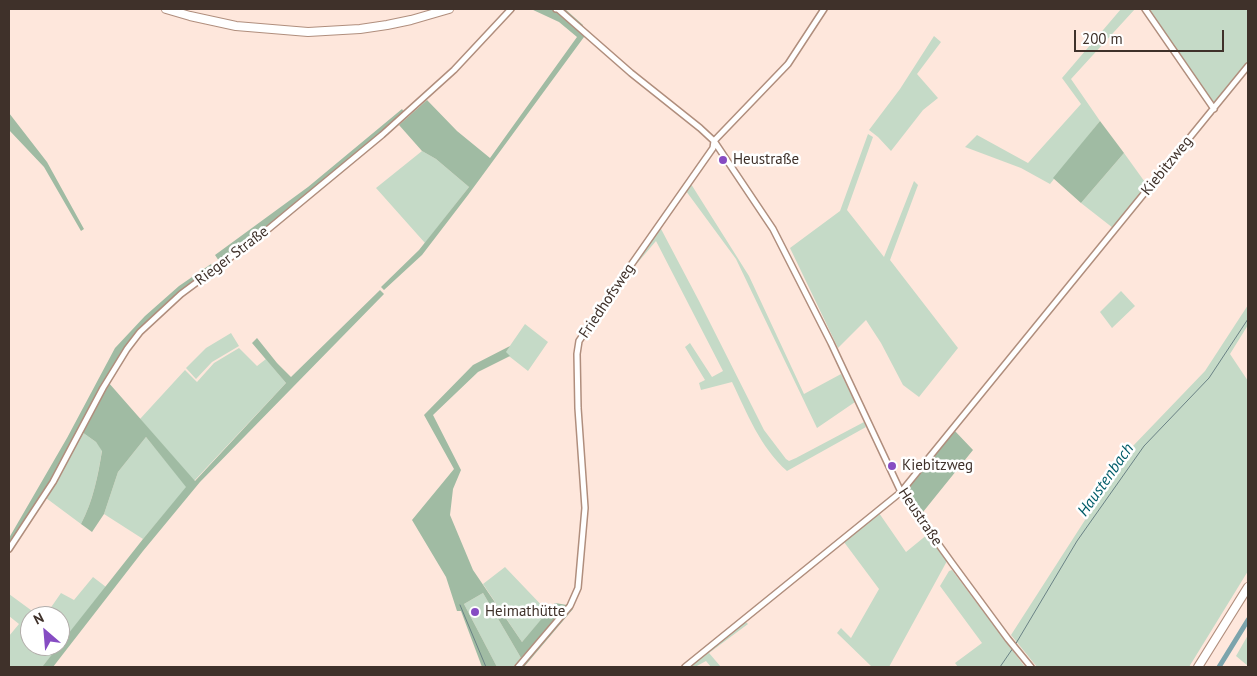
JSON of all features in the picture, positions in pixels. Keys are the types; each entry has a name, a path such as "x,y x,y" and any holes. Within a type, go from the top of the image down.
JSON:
{"main road":[{"path":"166,9 236,26 308,32 360,29 387,25 449,9"},
{"path":"1198,667 1248,587"}],"street":[{"name":"Rieger Straße","path":"9,549 53,482 103,388 140,332 181,294 266,231 382,135 454,70 511,9"},
{"name":"Heustraße","path":"556,9 714,141 773,229 831,343 902,492 1008,639 1031,667"},
{"name":"Friedhofsweg","path":"518,667 570,606 578,588 585,508 578,408 579,341 714,148 714,141 788,64 824,9"},
{"path":"1145,9 1214,109"},
{"name":"Kiebitzweg","path":"685,667 902,492 1248,66"}],"green space":[{"path":"531,9 565,9 583,25 581,31 585,35 584,37 422,255 384,290 381,287 419,250 469,187 436,159 422,151 399,125 427,100 457,131 490,158 577,37 559,22"},
{"path":"1121,9 1135,9 1071,79 1100,121 1050,184 1021,168 965,147 977,135 1028,163 1081,104 1062,78"},
{"path":"1147,9 1248,9 1248,63 1214,105"},
{"path":"934,36 941,42 917,74 938,98 923,110 891,151 869,130 900,89"},
{"path":"402,109 404,112 312,190 264,229 219,261 215,255 308,187"},
{"path":"9,113 47,162 84,229 81,231 44,167 9,130"},
{"path":"1100,121 1124,153 1081,203 1053,178"},
{"path":"868,134 873,137 847,210 884,257 914,181 918,185 890,260 958,348 919,397 903,385 881,343 866,320 838,348 790,248 840,211"},
{"path":"422,151 436,159 469,187 425,243 376,188"},
{"path":"1124,153 1147,185 1113,228 1081,203"},
{"path":"691,184 749,276 804,394 841,374 855,402 817,428 736,259 686,191"},
{"path":"660,227 764,430 786,459 789,461 796,458 864,422 866,427 787,471 762,440 732,382 701,390 699,383 705,380 685,347 690,343 712,377 723,371 656,241 634,267 632,266"},
{"path":"211,264 213,267 181,290 138,330 125,348 101,386 51,481 9,547 9,538 67,438 115,348 145,316 179,286"},
{"path":"380,290 384,294 200,482 143,551 70,645 70,632 186,487 146,437 118,472 104,514 92,532 81,524 95,488 102,451 96,442 82,432 108,382 195,481 286,383 252,343 257,338 291,377"},
{"path":"1121,291 1135,306 1112,328 1100,312"},
{"path":"1248,305 1248,325 1230,354 1248,381 1248,571 1189,667 1037,667 1011,635 1132,447 1205,371"},
{"path":"525,324 548,342 528,371 505,353"},
{"path":"231,333 239,346 212,362 196,379 186,368 206,348"},
{"path":"510,346 506,352 510,356 478,372 433,415 461,470 453,489 450,515 473,570 522,642 555,603 567,605 521,658 483,593 464,604 497,667 482,667 461,611 457,611 446,577 412,520 454,469 424,415 473,365"},
{"path":"239,348 257,366 266,359 286,383 194,481 140,419 185,370 197,382 214,363"},
{"path":"954,430 973,450 920,514 907,495 907,489"},
{"path":"82,432 96,442 102,450 89,506 81,524 46,498"},
{"path":"146,437 187,487 143,539 104,514 118,472"},
{"path":"879,513 906,552 928,534 947,561 889,667 872,667 837,633 841,628 851,638 879,589 844,542"},
{"path":"505,567 548,612 522,642 483,584"},
{"path":"952,570 1025,667 958,667 955,663 982,643 940,586 949,571"},
{"path":"93,577 106,587 70,632 70,606 52,606 61,593 74,600"},
{"path":"483,593 521,658 513,667 497,667 464,604"},
{"path":"9,594 25,606 20,606 20,656 51,656 42,667 9,667 9,636 19,624 9,616"},
{"path":"571,606 573,609 524,667 519,667"},
{"path":"745,621 748,624 709,653 721,667 711,667 706,661 695,667 688,667"},
{"path":"1248,635 1248,666 1236,656"},
{"path":"51,656 62,656 53,667 42,667"}],"waterway":[{"name":"Haustenbach","path":"1015,645 1077,541 1144,446 1209,378 1248,319"},
{"path":"460,605 486,667"},
{"path":"1219,667 1248,620"},
{"name":"Haustenbach","path":"1000,667 1013,648"}],"place":[{"name":"Heustraße","path":"723,160"},
{"name":"Kiebitzweg","path":"892,466"},
{"name":"Heimathütte","path":"475,612"}]}
